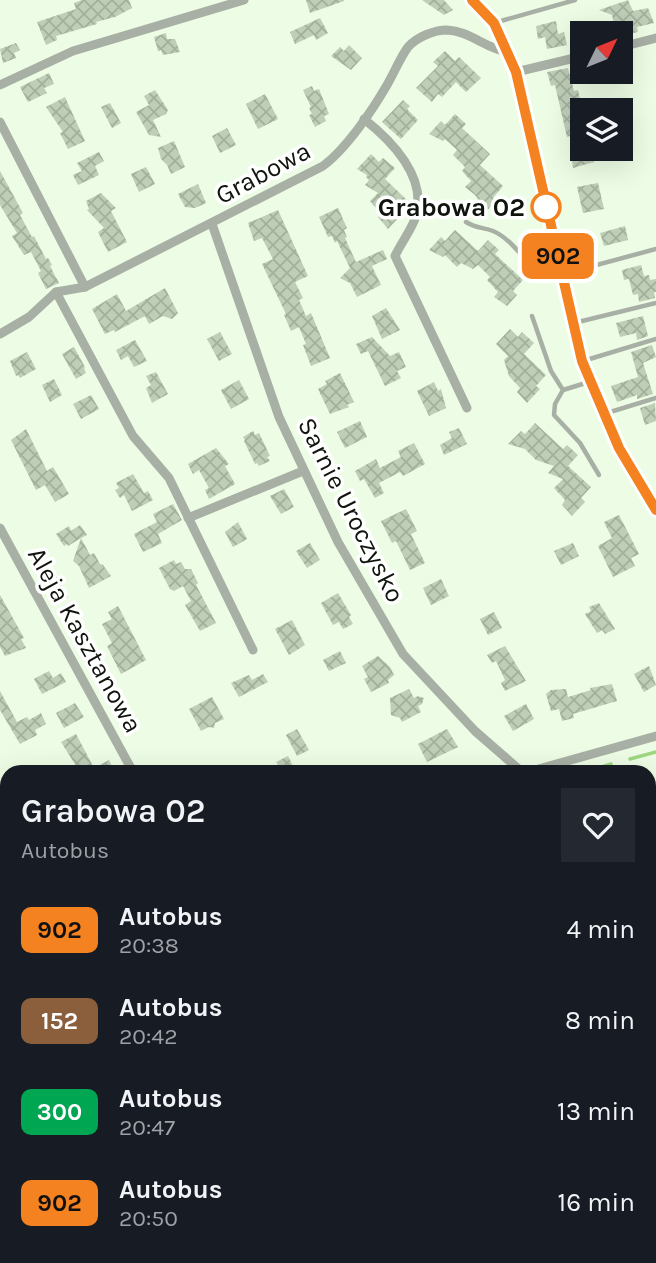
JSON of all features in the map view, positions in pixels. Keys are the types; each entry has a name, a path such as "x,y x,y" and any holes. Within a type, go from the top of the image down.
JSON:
{"street":[{"path":"0,85 74,51 244,0"},
{"path":"472,0 494,23 516,72 582,361 619,448 656,510"},
{"name":"Grabowa","path":"56,292 85,287 323,166 364,119 407,49 424,36 435,31 452,31 466,34 489,47 508,52"},
{"path":"634,44 656,38"},
{"path":"516,72 570,59"},
{"path":"364,119 407,163 417,189 416,216 396,256 467,408"},
{"path":"0,122 85,287"},
{"name":"Sarnie Uroczysko","path":"212,224 279,417 338,542 403,654 475,731 514,765"},
{"path":"0,334 29,317 56,292 133,436 169,478 253,650"},
{"path":"188,518 303,471"},
{"name":"Aleja Kasztanowa","path":"0,528 129,765"},
{"path":"574,765 656,736"}],"lane":[{"path":"494,23 575,0"},
{"path":"467,222 477,228 492,231 510,242 527,261 558,257"},
{"path":"562,275 656,248"},
{"path":"573,324 656,303"},
{"path":"533,316 551,371 563,390"},
{"path":"582,361 656,339"},
{"path":"590,382 563,390 555,404 554,415 580,443 599,475"},
{"path":"603,415 656,398"}],"building":[{"path":"82,0 129,0 132,8 115,17 96,22 97,24 56,36 57,40 46,45 37,22 76,9 74,3"},
{"path":"306,0 344,0 344,1 310,13"},
{"path":"422,0 444,0 453,10 444,15"},
{"path":"628,0 633,11 648,8 654,23 637,27 638,32 634,33 634,21 613,21 612,15 599,10"},
{"path":"320,18 328,33 316,40 314,35 295,44 290,32"},
{"path":"556,21 558,34 564,32 567,45 547,49 545,37 538,39 536,26"},
{"path":"166,33 167,39 175,39 180,52 163,55 161,50 158,51 154,37"},
{"path":"16,43 20,50 14,53 16,58 3,63 0,49"},
{"path":"349,45 362,58 351,70 331,56 340,47 344,51"},
{"path":"445,51 455,61 459,57 481,78 466,92 456,82 442,97 438,94 432,102 416,88 438,66 433,62"},
{"path":"568,68 570,84 574,91 578,90 580,98 570,98 570,136 567,137 555,85 551,86 547,72"},
{"path":"49,73 54,84 44,88 47,93 28,102 20,87"},
{"path":"312,86 314,91 319,89 329,114 324,116 326,121 315,127 309,115 312,114 309,108 311,107 303,90"},
{"path":"155,90 168,110 166,114 153,120 161,137 149,135 136,112 149,105 144,96"},
{"path":"265,94 278,119 258,129 246,104"},
{"path":"65,97 85,141 68,149 60,133 63,132 46,107"},
{"path":"403,100 410,106 407,109 418,120 401,139 382,122"},
{"path":"110,103 121,123 112,128 101,107"},
{"path":"455,114 466,124 462,128 490,154 480,165 503,186 493,198 496,201 485,213 474,203 478,199 475,195 465,187 471,181 462,171 465,167 453,155 457,150 445,139 443,141 429,134 441,121 445,125"},
{"path":"227,128 236,145 220,153 212,136"},
{"path":"174,141 185,167 171,174 161,159 158,148"},
{"path":"99,152 104,161 95,166 99,175 78,185 73,175 82,171 77,163"},
{"path":"371,154 379,162 383,158 395,168 385,179 407,200 397,211 401,215 388,229 378,217 381,214 370,201 378,193 365,185 369,180 367,175 357,169"},
{"path":"572,161 594,161 594,162 573,168"},
{"path":"146,167 155,184 139,192 131,174"},
{"path":"0,171 23,213 20,215 32,237 34,236 52,265 50,266 59,283 46,289 38,273 41,271 31,252 24,255 12,236 17,233 0,205"},
{"path":"598,183 604,209 583,213 577,187"},
{"path":"198,184 206,203 195,208 185,207 178,194"},
{"path":"101,193 116,208 111,211 127,242 108,252 98,232 104,228 87,210 86,201"},
{"path":"338,208 347,228 344,230 347,237 345,238 356,262 383,250 387,259 372,266 381,285 357,297 350,283 340,278 350,268 337,241 335,243 332,236 328,237 319,217"},
{"path":"278,210 308,276 295,282 303,298 299,300 306,316 311,313 330,358 311,366 299,327 291,331 284,315 286,314 262,264 273,259 262,238 254,241 248,223"},
{"path":"625,226 628,240 604,246 600,233"},
{"path":"455,230 478,251 488,240 499,250 495,254 523,280 513,291 517,295 507,306 494,297 498,292 487,280 490,277 478,265 473,269 461,263 457,267 445,255 443,257 429,250 441,237 445,241"},
{"path":"641,265 644,276 649,275 650,280 656,279 656,292 655,298 639,302 638,294 633,295 629,279 624,280 622,270"},
{"path":"165,288 178,313 172,319 163,316 149,324 145,316 115,332 114,330 105,334 92,309 117,294 126,311"},
{"path":"386,308 400,330 382,339 372,316"},
{"path":"643,316 648,336 637,340 636,333 620,337 616,323"},
{"path":"510,329 518,337 522,332 534,343 524,354 546,375 536,386 540,389 527,403 517,392 520,388 509,376 504,360 508,356 496,344"},
{"path":"220,332 232,354 219,361 207,339"},
{"path":"372,337 390,356 399,352 406,367 397,371 401,378 385,386 368,351 361,354 356,344"},
{"path":"135,340 147,361 134,367 128,356 121,360 116,350"},
{"path":"652,345 656,357 643,363 653,394 637,399 637,395 617,402 611,386 638,377 631,352"},
{"path":"74,347 86,373 76,379 62,354"},
{"path":"27,352 36,369 20,378 16,376 10,361"},
{"path":"156,372 168,394 152,403 146,388 151,385 146,376"},
{"path":"340,373 354,402 347,405 349,407 330,414 318,389 327,384 325,381"},
{"path":"54,379 62,395 50,402 42,385"},
{"path":"239,380 249,399 231,409 221,390"},
{"path":"434,382 438,391 441,389 446,408 429,416 417,391"},
{"path":"91,395 99,409 81,419 73,404"},
{"path":"655,403 656,421 645,425 640,408"},
{"path":"360,421 367,437 345,448 337,432"},
{"path":"535,423 563,449 567,445 578,455 568,466 591,487 581,498 585,502 572,516 562,505 565,500 554,488 563,479 548,473 554,466 536,460 525,449 508,444 521,431 525,434"},
{"path":"459,428 467,444 444,455 440,445 452,438 449,432"},
{"path":"26,429 47,471 53,467 69,494 55,502 45,485 36,490 11,440"},
{"path":"253,431 255,435 259,433 270,456 267,457 270,461 259,466 255,464 243,437"},
{"path":"414,443 425,464 403,476 400,472 379,483 384,493 375,498 364,479 360,481 355,471 376,459 380,468 401,457 398,451"},
{"path":"216,448 229,464 225,466 235,484 209,499 205,490 209,488 199,470 193,474 188,464"},
{"path":"133,474 144,493 148,491 153,500 132,511 124,495 120,498 115,490 119,488 116,483"},
{"path":"284,489 294,507 281,514 270,496"},
{"path":"173,504 182,520 158,534 162,543 143,552 134,534 157,522 153,514"},
{"path":"406,509 417,531 411,534 425,563 410,570 396,541 392,543 381,521"},
{"path":"619,515 639,554 631,558 635,566 613,577 598,546 612,538 604,522"},
{"path":"238,522 247,539 233,547 225,532"},
{"path":"80,525 87,535 64,546 56,534 69,526 71,531"},
{"path":"81,538 90,555 94,553 111,576 89,588 79,566 73,561"},
{"path":"310,543 320,560 307,568 296,551"},
{"path":"573,543 579,556 561,565 554,551"},
{"path":"174,560 176,564 181,562 185,569 191,569 198,583 196,585 216,623 200,631 185,605 191,601 183,586 174,591 170,589 159,568"},
{"path":"55,574 68,597 58,602 45,579"},
{"path":"441,579 449,596 431,605 423,588"},
{"path":"338,593 351,615 349,617 353,624 343,629 339,622 333,625 321,603"},
{"path":"0,595 24,638 21,639 26,648 5,656 0,647"},
{"path":"599,603 615,629 605,634 602,630 597,633 585,614 591,611 589,607"},
{"path":"118,606 146,660 121,674 107,646 112,643 102,624 112,619 108,612"},
{"path":"494,612 502,628 488,635 480,619"},
{"path":"292,620 305,645 289,655 275,629"},
{"path":"505,646 526,681 505,691 501,683 505,680 496,661 492,663 487,655"},
{"path":"340,651 346,663 329,671 323,660"},
{"path":"378,656 394,675 388,680 389,683 371,692 364,679 368,677 362,666"},
{"path":"649,666 656,685 644,692 634,674"},
{"path":"49,671 53,678 61,673 66,682 42,694 34,679"},
{"path":"263,674 268,682 239,697 231,683 249,675 252,680"},
{"path":"612,684 617,701 573,714 574,718 562,721 559,709 551,711 546,694 551,690 566,689 568,697 591,690 590,688"},
{"path":"409,689 414,698 424,698 418,706 421,712 402,722 400,718 391,715 390,698"},
{"path":"0,691 17,722 27,717 29,720 41,713 46,724 35,730 37,735 20,744 0,710"},
{"path":"212,697 224,719 215,723 214,728 201,731 189,709"},
{"path":"75,703 84,717 64,728 56,713"},
{"path":"526,704 534,719 513,731 504,716"},
{"path":"297,729 309,750 297,756 286,735"},
{"path":"447,729 458,747 427,762 418,744"},
{"path":"76,734 92,765 76,765 61,742"},
{"path":"288,756 292,765 278,765 276,762"}],"waterway":[{"path":"630,759 656,752"}],"bus line":[{"name":"902","path":"472,0 494,23 516,72 582,361 619,448 656,510"}],"place":[{"name":"Grabowa 02","path":"546,207"}]}
